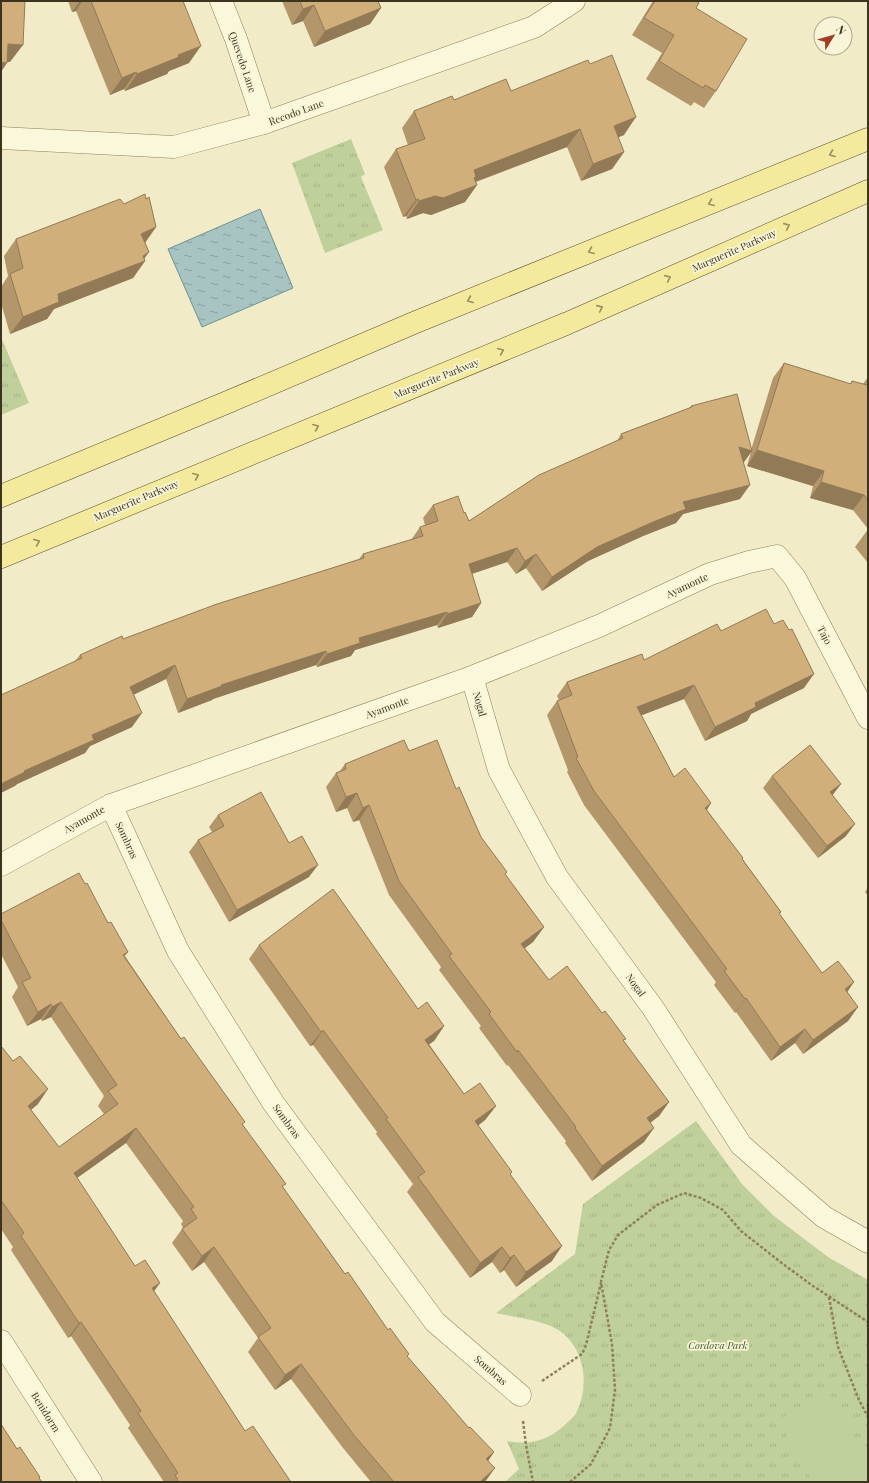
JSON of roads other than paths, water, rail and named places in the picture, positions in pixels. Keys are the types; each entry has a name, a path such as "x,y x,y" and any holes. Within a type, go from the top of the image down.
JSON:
{"main road":[{"path":"1,496 416,322 868,139"},
{"name":"Marguerite Parkway","path":"1,557 247,454 561,326 868,191"}],"street":[{"name":"Quevedo Lane","path":"221,1 236,39 264,124"},
{"name":"Recodo Lane","path":"1,138 174,147 264,124 534,27 574,1"},
{"name":"Ayamonte","path":"1,865 111,805 472,677 599,626 710,574 750,562 777,556"},
{"name":"Tajo","path":"777,556 795,578 868,718"},
{"name":"Nogal","path":"472,677 499,770 557,877 653,1008 741,1145 824,1217 868,1242"},
{"name":"Sombras","path":"111,805 178,951 274,1104 435,1322 520,1395"},
{"name":"Benidorm","path":"1,1341 90,1482"}],"water":[{"path":"260,209 293,288 202,327 168,249"}],"park label":[{"name":"Cordova Park","path":"718,1345"}]}
